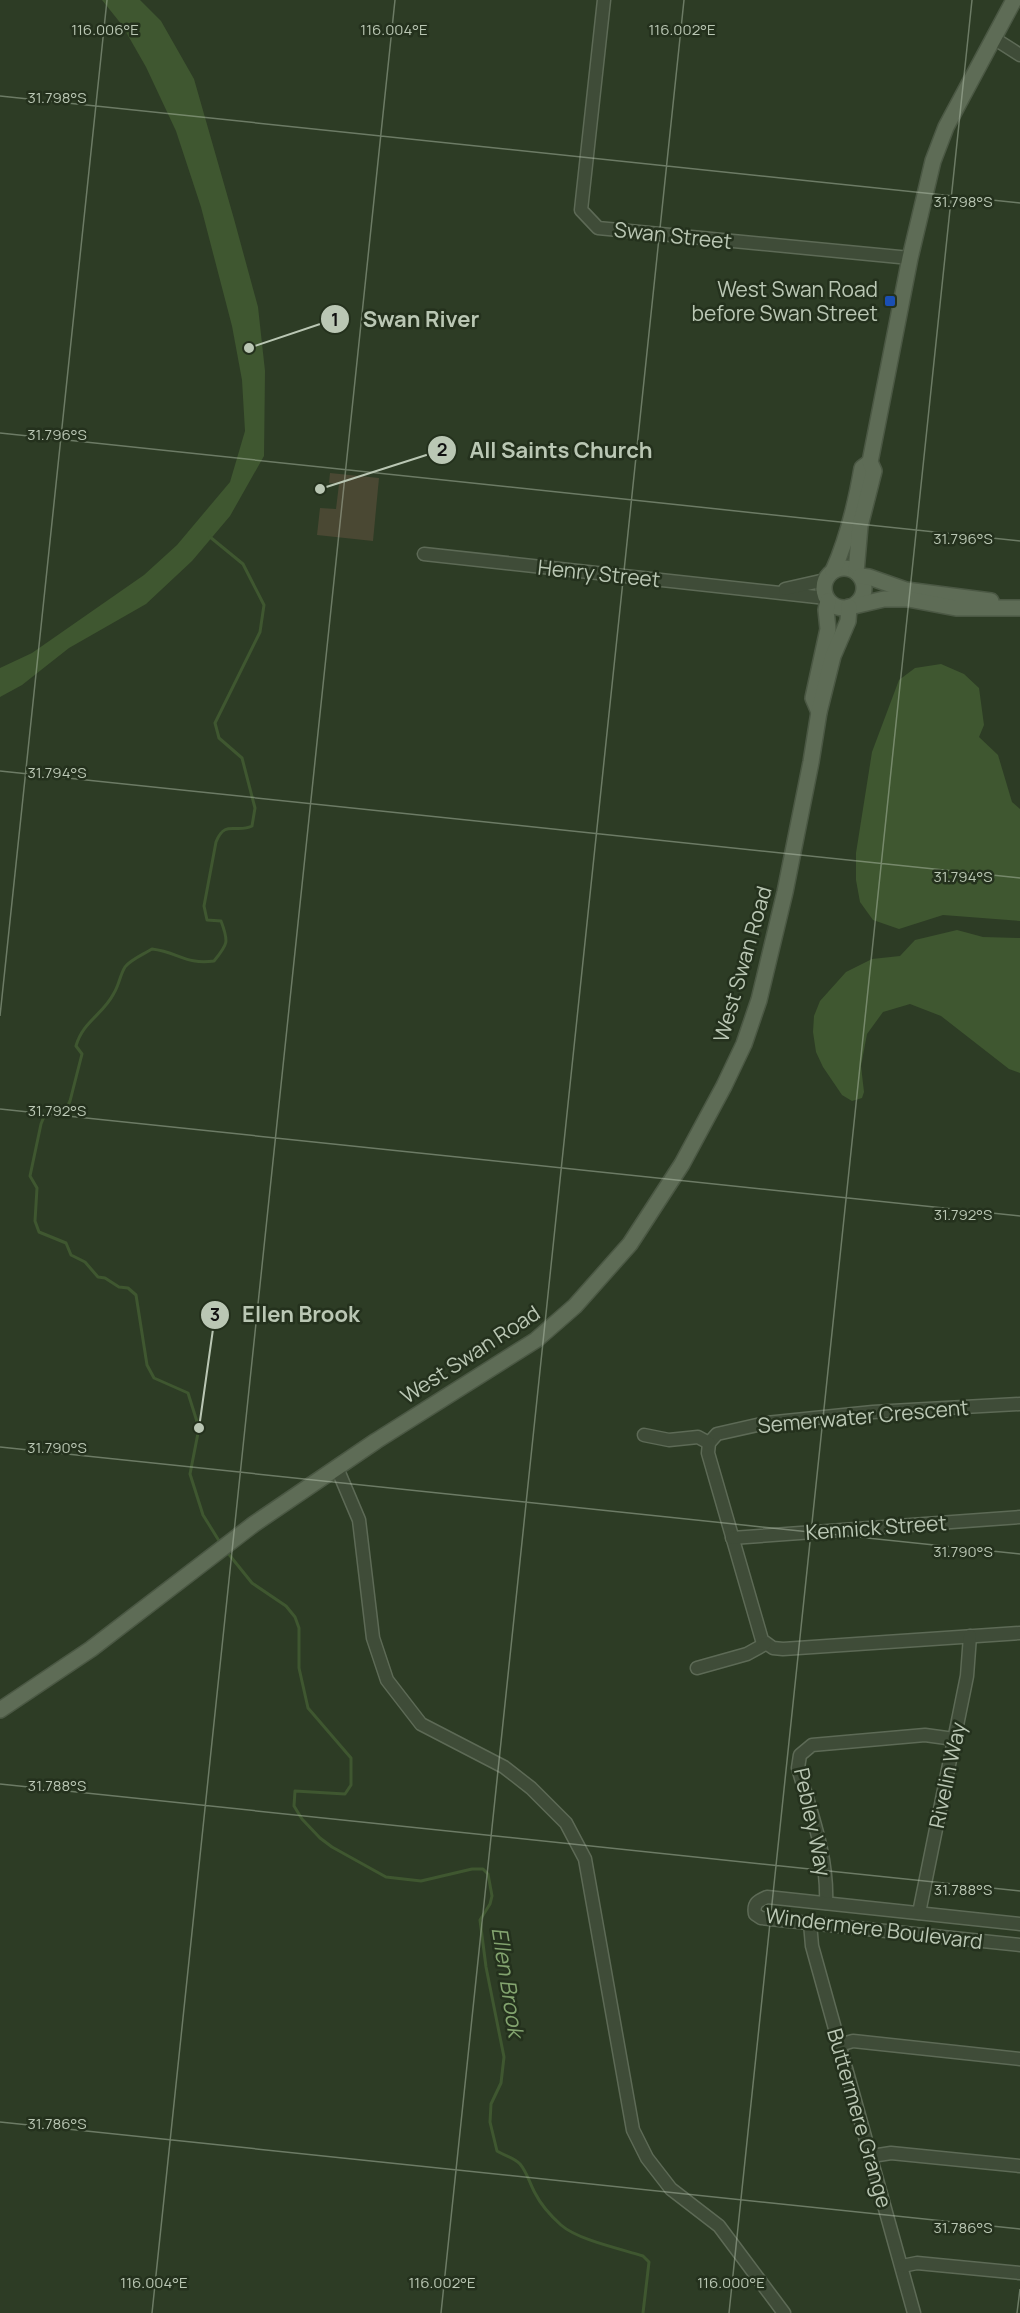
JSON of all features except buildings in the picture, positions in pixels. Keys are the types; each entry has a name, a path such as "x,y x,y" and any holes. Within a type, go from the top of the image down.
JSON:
{"main road":[{"path":"851,607 859,601 864,588 858,574 860,526 874,471 870,462 910,258 933,161 946,127 1014,0"},
{"path":"870,462 862,468 856,503 842,551 829,575 824,592 827,600 838,607 851,607 884,599 908,599 956,608 1020,607"},
{"path":"829,575 845,568 906,590 975,598 1020,607"},
{"name":"West Swan Road","path":"819,712 813,698 828,629 827,600"},
{"name":"West Swan Road","path":"0,1710 91,1649 254,1524 452,1391 536,1340 567,1312 630,1244 682,1164 744,1044 759,1000 803,806 819,712 833,656 848,621 851,607"}],"street":[{"name":"Swan Street","path":"604,0 581,210 598,228 910,258"},
{"path":"994,39 1020,55"},
{"name":"Henry Street","path":"424,554 775,591 827,600"},
{"name":"Henry Street","path":"775,591 829,575"},
{"name":"Semerwater Crescent","path":"710,1443 717,1434 766,1422 873,1412 1020,1404"},
{"path":"645,1435 669,1440 698,1437 710,1443 708,1453 765,1644 783,1649 1020,1633"},
{"path":"337,1468 359,1520 373,1638 387,1680 421,1724 504,1767 531,1788 566,1823 585,1859 633,2130 648,2158 671,2189 719,2226 784,2313"},
{"name":"Kennick Street","path":"732,1538 1020,1517"},
{"name":"Rivelin Way","path":"919,1913 967,1676 970,1636"},
{"path":"697,1668 747,1654 765,1644"},
{"name":"Pebley Way","path":"826,1904 827,1883 823,1854 798,1768 800,1755 812,1745 925,1735 954,1739"},
{"name":"Windermere Boulevard","path":"1020,1924 767,1897 758,1901 754,1907 755,1914 761,1918 1020,1945"},
{"name":"Buttermere Grange","path":"810,1923 812,1946 914,2313"},
{"path":"839,2045 853,2041 1020,2059"},
{"path":"872,2156 891,2153 1020,2166"},
{"path":"902,2266 917,2263 1020,2273"}],"shaded area":[{"path":"102,0 140,0 161,21 194,79 258,307 265,371 264,456 230,516 192,561 146,604 69,648 22,685 0,697 0,668 32,653 144,575 177,545 230,482 245,431 242,380 232,326 201,207 176,131 146,67 122,25"},
{"path":"330,473 379,478 373,541 317,535 320,508 336,509 339,484 329,483"},
{"path":"941,664 964,674 979,688 984,725 979,737 998,755 1012,802 1020,809 1020,921 943,915 899,929 873,920 860,902 856,880 856,853 872,752 899,680 915,668"},
{"path":"957,930 983,937 1020,938 1020,1073 1009,1069 941,1016 910,1004 883,1012 867,1034 861,1066 864,1092 862,1098 852,1101 842,1095 816,1052 813,1032 814,1016 820,1001 846,972 872,959 900,956 915,940"}],"waterway":[{"name":"Ellen Brook","path":"210,537 243,564 264,605 260,632 215,723 219,738 242,758 255,808 252,826 227,829 219,835 216,842 204,906 207,920 221,921 226,942 214,961 189,960 152,949 127,964 109,1001 79,1037 76,1046 82,1054 70,1101 65,1111 45,1114 30,1176 37,1188 35,1221 39,1232 66,1243 71,1255 85,1262 98,1277 105,1278 119,1287 128,1288 136,1295 147,1365 154,1378 188,1393 199,1428 190,1474 203,1515 221,1544"},
{"name":"Ellen Brook","path":"227,1552 252,1583 286,1606 295,1617 299,1628 299,1668 308,1708 351,1758 351,1785 345,1794 295,1791 294,1806 302,1819 332,1847 386,1877 421,1881 472,1869 483,1869 488,1874 492,1896 480,1920 486,1967 504,2057 501,2083 491,2104 490,2122 497,2151 520,2164 540,2202 561,2225 589,2240 643,2256 649,2262 643,2313"}],"place":[{"name":"West Swan Road before Swan Street","path":"890,301"},
{"name":"Swan River","path":"249,348"},
{"name":"All Saints Church","path":"320,489"},
{"name":"Ellen Brook","path":"199,1428"}]}
